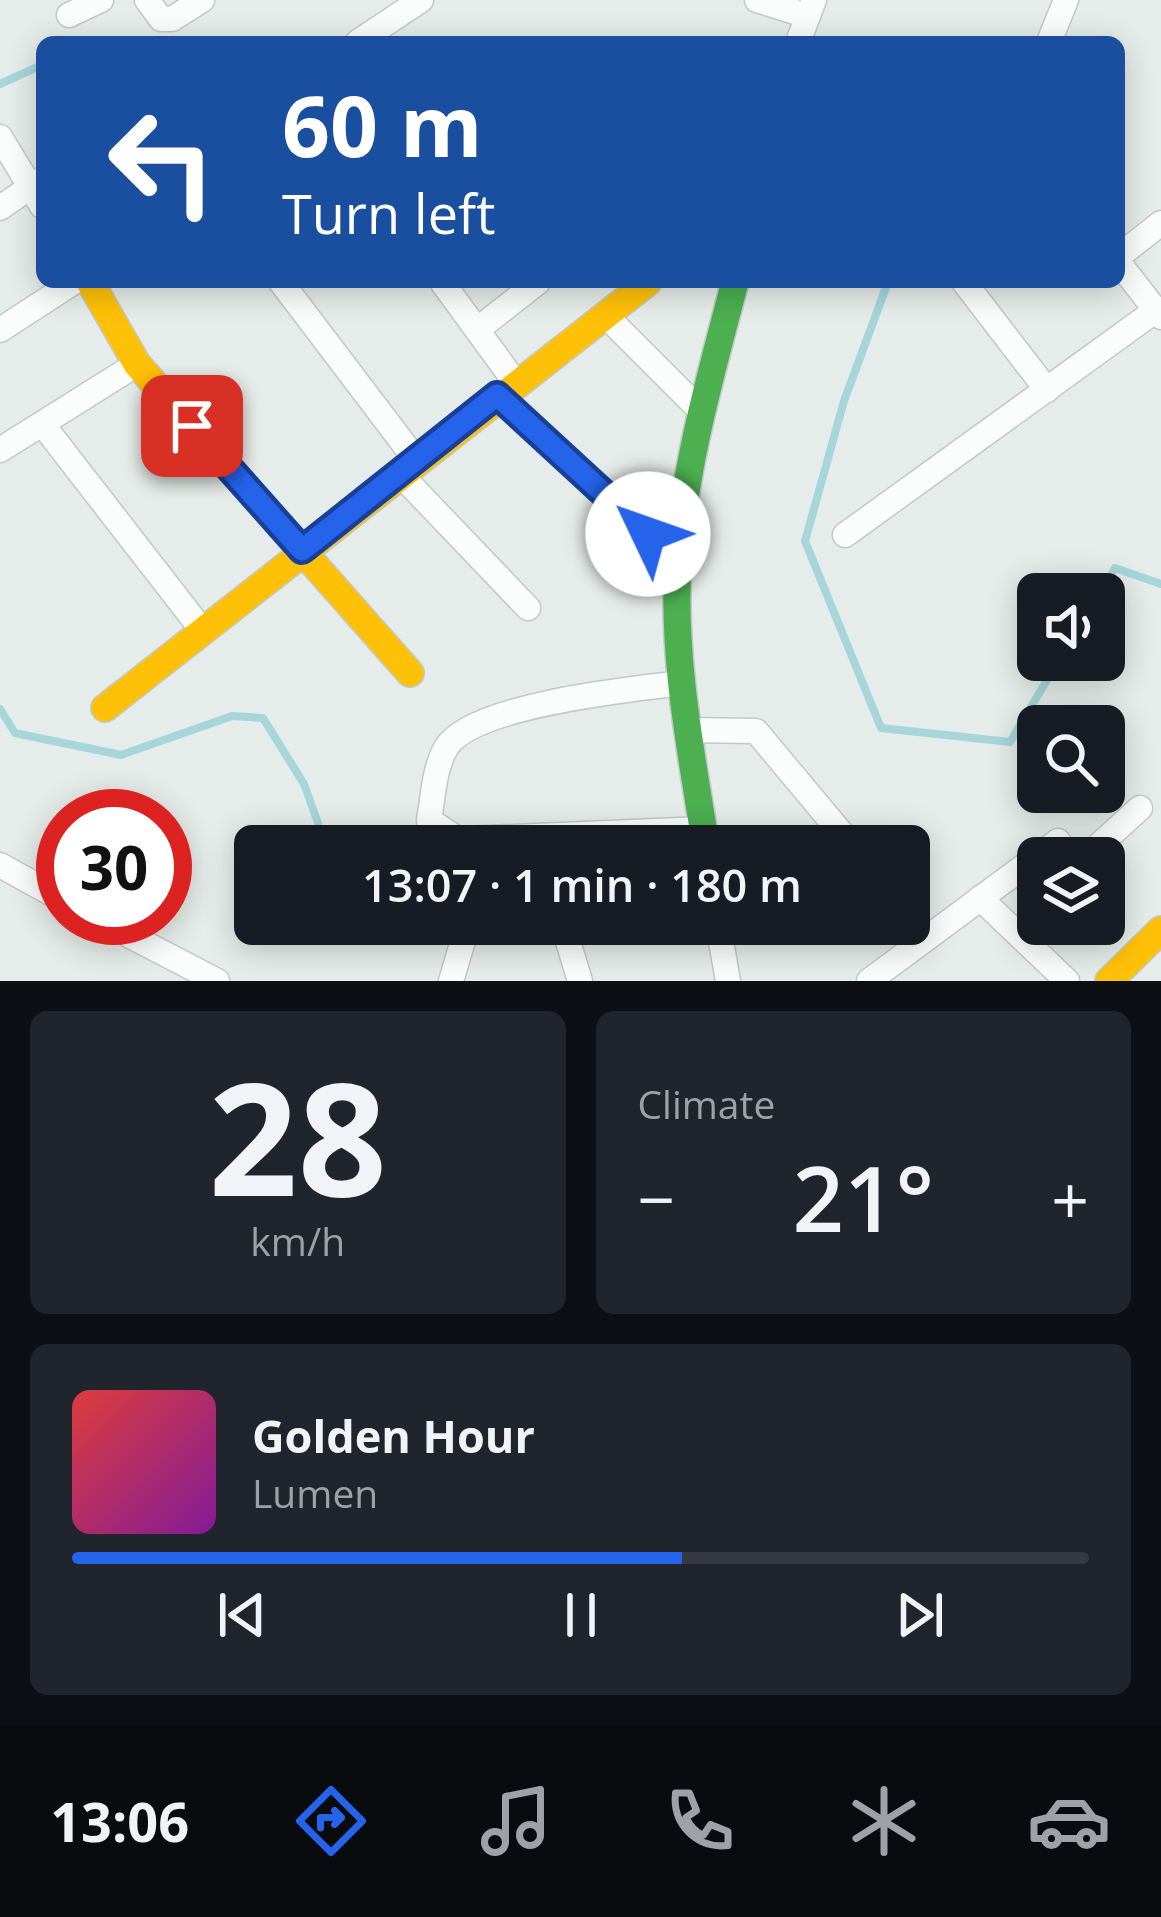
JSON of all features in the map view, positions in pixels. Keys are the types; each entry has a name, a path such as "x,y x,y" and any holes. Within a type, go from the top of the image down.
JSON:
{"street":[{"path":"69,14 101,0"},
{"path":"147,0 161,19 172,19 202,0"},
{"path":"367,36 421,0"},
{"path":"757,0 811,8"},
{"path":"1051,36 1066,0"},
{"path":"0,137 36,188"},
{"path":"0,208 36,192"},
{"path":"1125,254 1161,223"},
{"path":"845,535 1158,314 1125,267"},
{"path":"0,330 65,288"},
{"path":"93,288 137,364 410,673"},
{"path":"285,288 407,467 528,608"},
{"path":"447,288 478,329 506,389 678,562"},
{"path":"478,329 530,288"},
{"path":"105,707 640,288"},
{"path":"702,825 682,682 678,562 702,412 733,288"},
{"path":"969,288 1046,390"},
{"path":"605,314 702,412"},
{"path":"0,450 137,364"},
{"path":"43,425 202,630"},
{"path":"437,825 429,820 441,759 465,730 564,699 682,682"},
{"path":"687,730 756,731 834,825"},
{"path":"1109,837 1141,808"},
{"path":"0,865 36,885"},
{"path":"930,935 1017,871"},
{"path":"980,898 1067,981"},
{"path":"1108,981 1160,931"},
{"path":"145,945 217,981"},
{"path":"451,981 462,945"},
{"path":"569,945 580,981"},
{"path":"722,945 728,981"},
{"path":"869,981 917,945"},
{"path":"157,981 169,958"}],"waterway":[{"path":"0,84 36,68"},
{"path":"886,288 844,401 805,541 881,728 1010,742 1046,681"},
{"path":"1112,573 1115,568 1161,584"},
{"path":"0,709 15,733 121,755 232,716 263,718 304,784 318,823"}],"traffic: fast":[{"path":"703,825 680,669 678,562 692,456 733,288"}],"traffic: slow":[{"path":"93,288 137,364 410,673"},
{"path":"105,708 640,288"},
{"path":"1109,981 1161,930"}],"route":[{"path":"192,426 302,550 497,395 648,534"}]}
